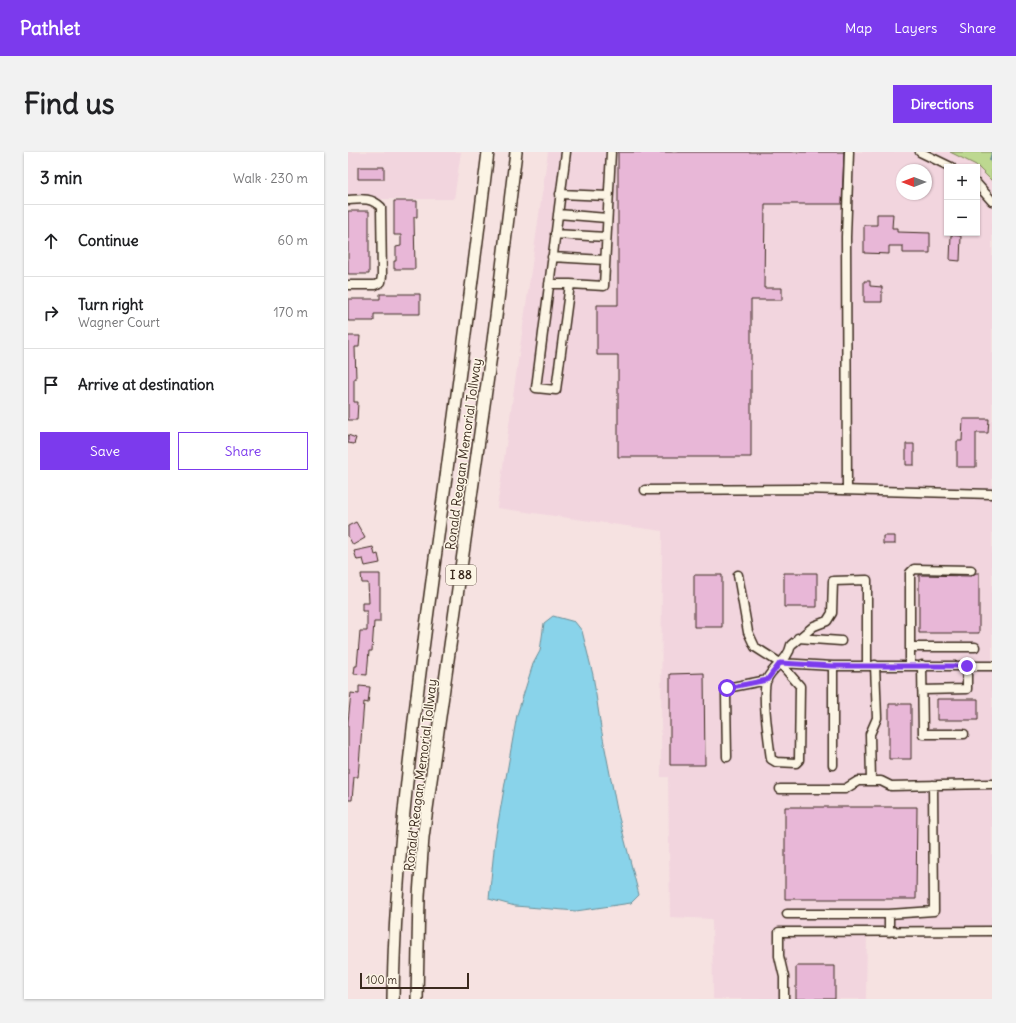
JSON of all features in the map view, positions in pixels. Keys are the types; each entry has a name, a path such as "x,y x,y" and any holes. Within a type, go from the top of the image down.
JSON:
{"highway":[{"name":"Ronald Reagan Memorial Tollway","path":"393,999 394,944 411,739 466,331 488,152"},
{"name":"Ronald Reagan Memorial Tollway","path":"417,999 419,903 423,837 491,356 516,152"}],"street":[{"path":"566,152 536,388 556,390 570,284"},
{"path":"549,284 604,286 604,260 611,152"},
{"path":"847,490 846,237 849,152"},
{"path":"920,152 945,164"},
{"path":"980,187 992,201"},
{"path":"560,194 608,196"},
{"path":"348,200 368,199 381,207 382,276 380,282 375,285 348,285"},
{"path":"558,214 607,218"},
{"path":"555,234 606,237"},
{"path":"552,257 604,260"},
{"path":"645,490 847,490 992,494"},
{"path":"910,666 910,573 914,569 971,570"},
{"path":"738,575 748,632 755,646 780,663 800,686 799,760 796,763 776,762 770,759 765,696 767,680 780,663 789,655 791,644 814,626 827,621 832,613 832,581 867,580 866,665"},
{"path":"798,638 841,642"},
{"path":"910,647 975,647"},
{"path":"780,663 833,666 992,666"},
{"path":"871,781 870,734 876,718 875,665"},
{"path":"922,665 923,734 964,734"},
{"path":"833,666 833,765"},
{"path":"922,690 968,689 967,666"},
{"path":"727,757 727,688 767,680"},
{"path":"780,789 845,789 858,781 882,782 891,786 992,784"},
{"path":"787,914 889,914 934,911 933,785"},
{"path":"889,914 889,932"},
{"path":"784,999 784,977 779,956 780,932 992,931"}],"shaded area":[{"path":"348,152 461,152 454,199 348,199"},
{"path":"548,152 992,152 992,936 867,935 866,999 713,999 712,919 670,917 668,777 661,777 662,531 497,508"}],"green space":[{"path":"950,152 992,152 992,181 980,169 980,164 974,164"}],"water":[{"path":"553,616 575,622 582,631 593,675 601,728 617,810 639,895 631,903 576,911 515,906 489,899 495,840 517,715 533,664 540,651 544,623"}],"building":[{"path":"618,152 844,152 842,204 765,204 764,288 782,288 782,300 751,300 751,457 618,457 618,355 597,355 597,305 618,305"},
{"path":"358,167 384,167 384,179 358,179"},
{"path":"394,201 417,201 417,217 414,217 415,269 394,269 394,261 396,261 396,247 401,246 401,235 394,235"},
{"path":"348,211 369,211 369,274 348,274"},
{"path":"877,214 893,214 892,228 897,228 897,232 930,233 930,253 903,253 903,246 889,246 889,254 864,253 864,225 877,225"},
{"path":"951,236 961,236 960,261 950,260"},
{"path":"864,281 870,281 870,286 882,287 882,302 864,302"},
{"path":"380,294 420,294 420,314 374,314 374,321 348,321 348,299 380,299"},
{"path":"348,336 360,336 359,347 355,347 356,379 354,379 354,402 358,402 357,420 348,420"},
{"path":"963,419 989,419 988,433 976,433 976,467 957,467 957,441 962,441"},
{"path":"348,435 356,438 354,444 348,443"},
{"path":"906,444 914,444 914,465 906,465"},
{"path":"356,522 365,538 353,545 348,536 348,526"},
{"path":"883,536 895,536 895,544 883,544"},
{"path":"373,547 375,555 378,554 380,563 365,566 363,559 357,560 354,551"},
{"path":"784,573 817,573 817,607 784,607"},
{"path":"979,573 979,633 919,633 919,575 971,576"},
{"path":"361,574 380,574 380,622 374,622 372,651 369,651 367,675 354,674 355,666 357,666 360,631 367,631 367,611 362,611 362,603 369,603 368,583 362,583"},
{"path":"694,575 722,575 722,627 694,627"},
{"path":"704,673 705,765 670,765 670,674"},
{"path":"359,686 370,687 368,703 364,702 358,777 354,777 352,800 348,800 348,722 351,693 359,694"},
{"path":"937,699 978,699 978,720 937,720"},
{"path":"889,704 911,704 911,759 889,759"},
{"path":"785,807 917,807 916,899 785,899"},
{"path":"796,966 835,966 835,999 796,999"}],"waterway":[{"path":"992,153 990,160 992,163"}],"route":[{"path":"727,688 759,683 767,680 780,663 833,666 967,666"}]}
